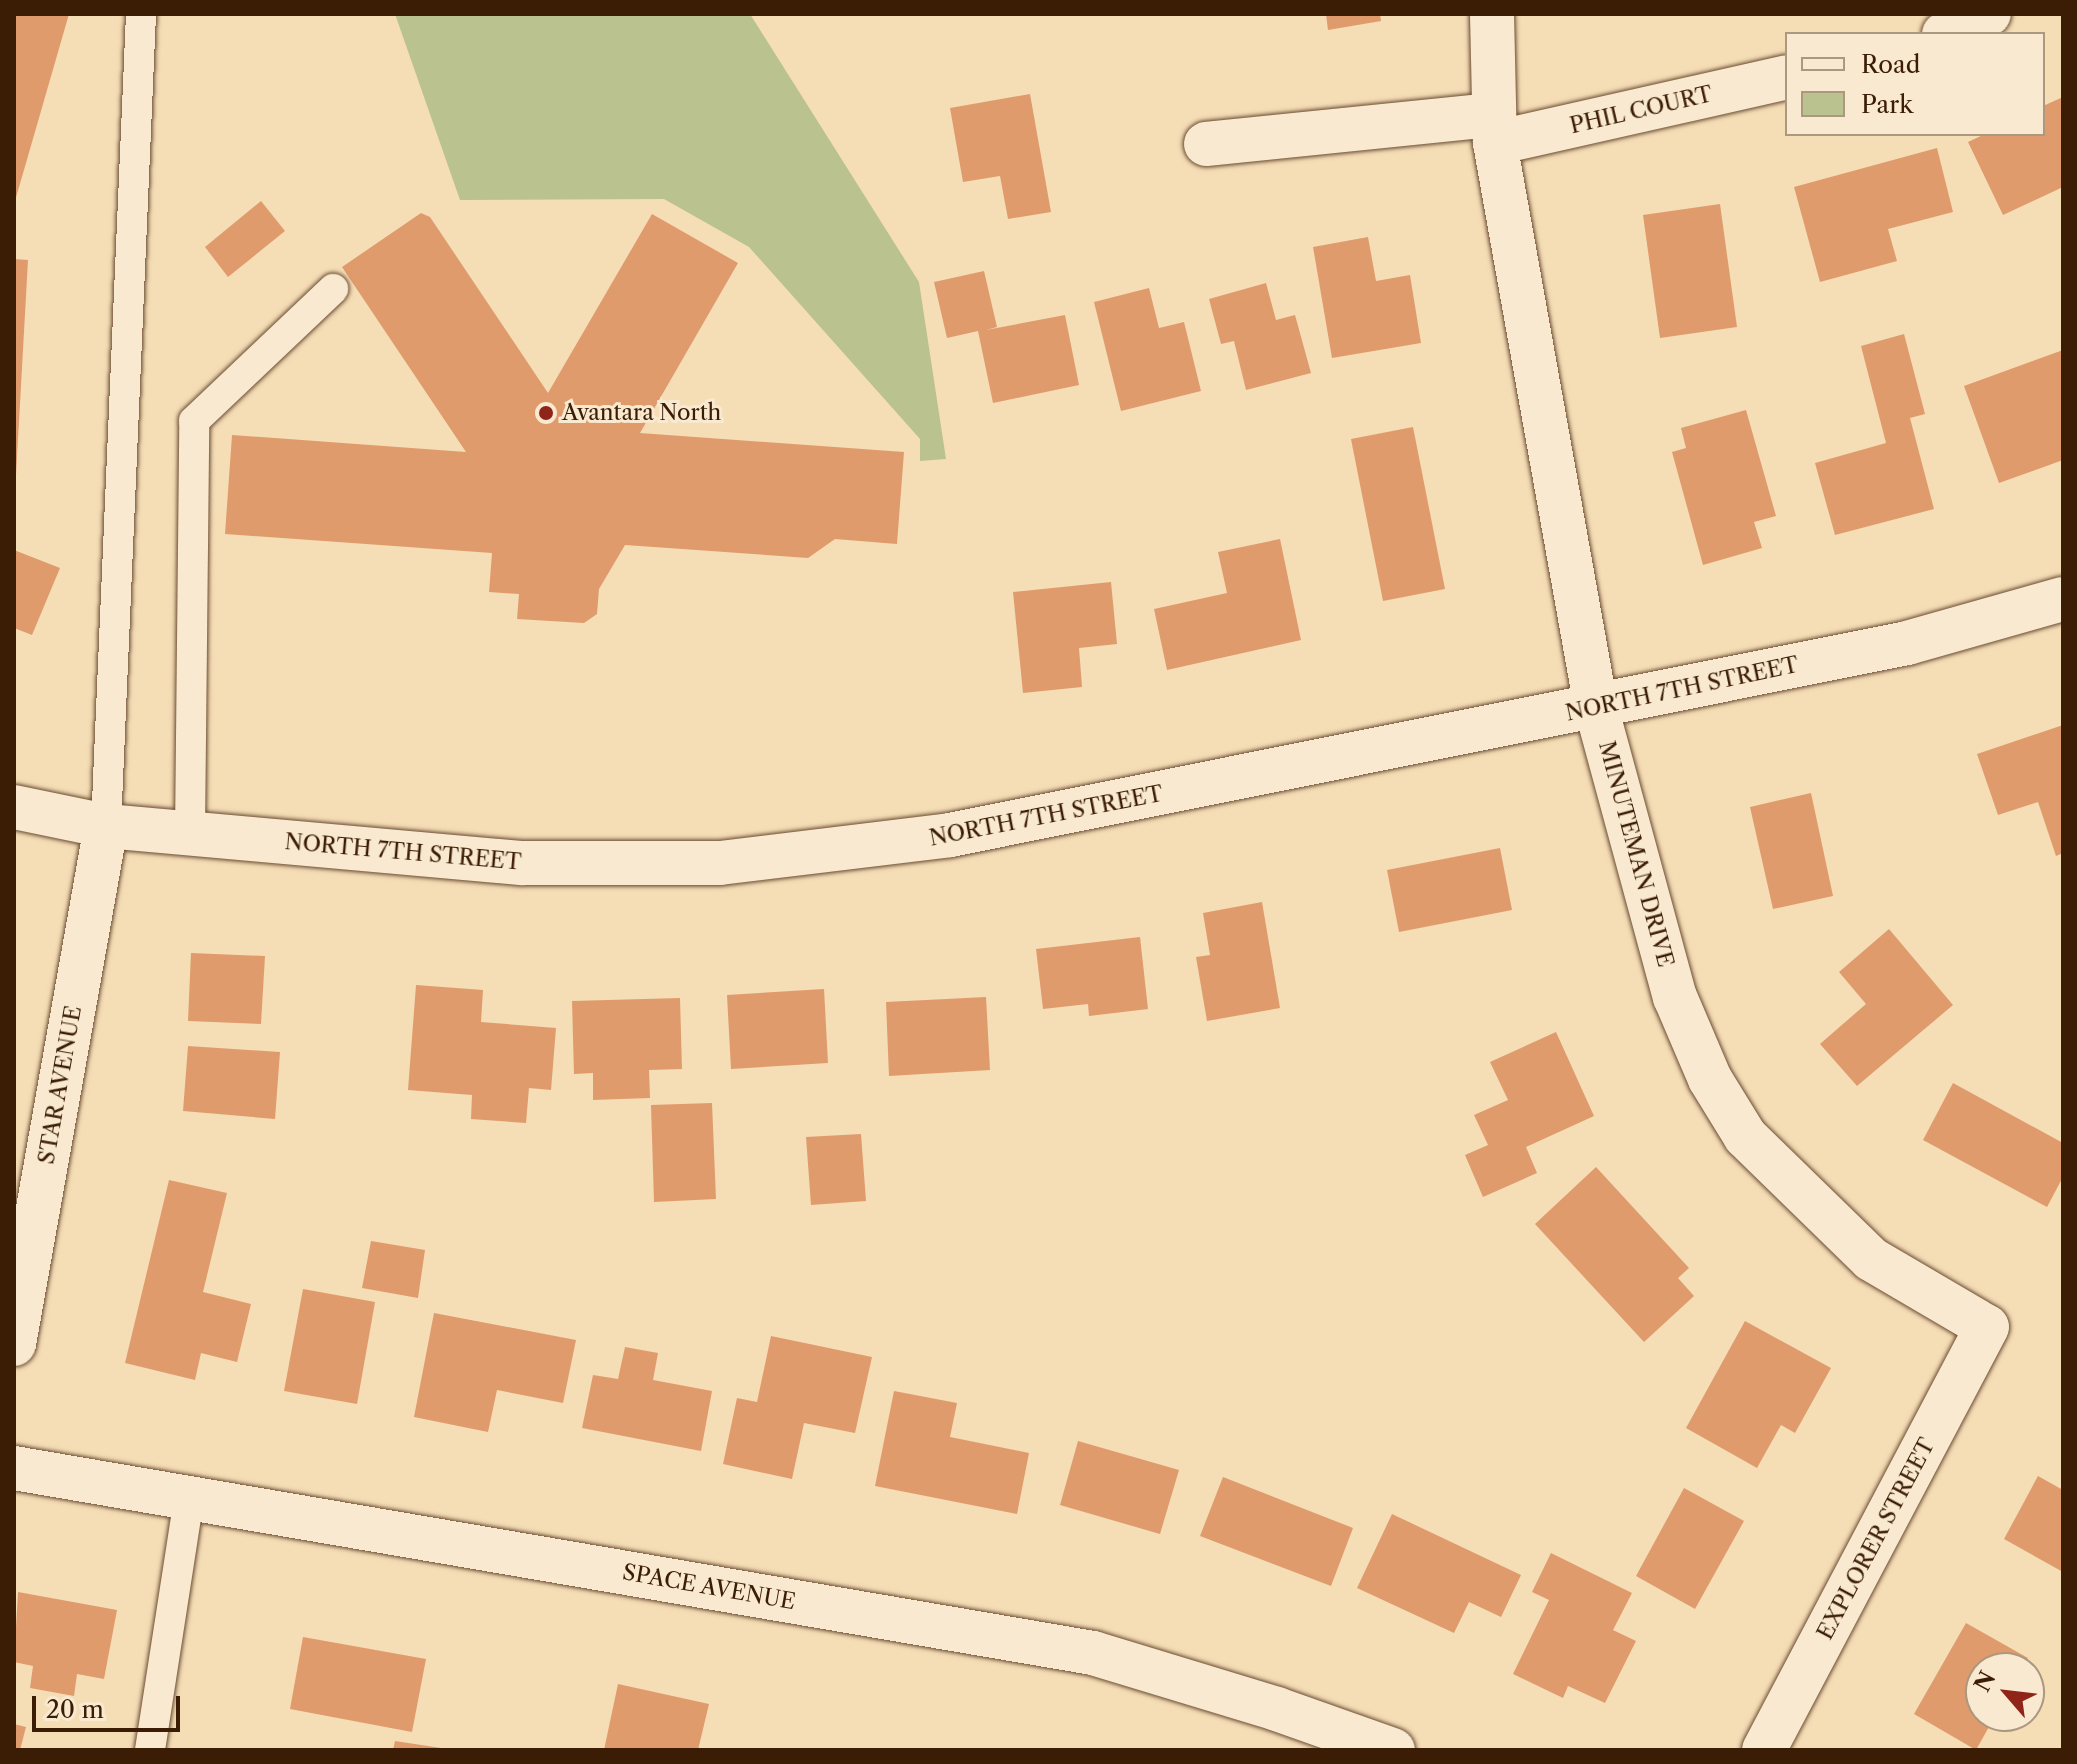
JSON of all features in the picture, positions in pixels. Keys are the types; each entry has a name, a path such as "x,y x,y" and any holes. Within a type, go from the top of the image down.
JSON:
{"street":[{"name":"MINUTEMAN DRIVE","path":"1492,14 1494,129 1596,707 1675,997 1710,1079 1745,1136 1871,1259 1987,1327"},
{"path":"1948,32 1989,14"},
{"name":"PHIL COURT","path":"1206,144 1494,129 1785,77"},
{"name":"NORTH 7TH STREET","path":"14,807 106,826 523,863 720,863 907,844 1907,643 2063,599"},
{"name":"STAR AVENUE","path":"14,1344 106,826"},
{"name":"EXPLORER STREET","path":"1764,1750 1987,1327"},
{"name":"SPACE AVENUE","path":"14,1468 1093,1653 1393,1750"}],"lane":[{"path":"106,826 141,14"},
{"path":"190,833 194,421 333,289"},
{"path":"150,1750 189,1498"}],"green space":[{"path":"395,14 750,14 919,282 946,459 920,461 920,439 749,247 664,199 460,200"}],"building":[{"path":"14,14 69,14 15,201 14,200"},
{"path":"1326,14 1380,14 1381,21 1328,30"},
{"path":"1030,94 1051,212 1008,219 1000,176 963,182 950,108"},
{"path":"2063,97 2063,187 2003,215 1968,142 1981,136 2045,136 2045,105"},
{"path":"1937,148 1953,212 1888,229 1897,261 1820,282 1794,187"},
{"path":"261,201 285,231 228,277 205,247"},
{"path":"1720,204 1737,327 1660,338 1643,215"},
{"name":"Avantara North","path":"421,213 430,217 548,393 652,214 738,263 640,433 904,452 897,544 835,539 808,558 625,545 599,589 597,614 584,623 517,619 519,594 489,592 492,553 225,534 232,435 466,452 342,267"},
{"path":"1368,237 1376,281 1410,275 1421,343 1332,358 1313,247"},
{"path":"14,259 28,260 16,475 14,474"},
{"path":"984,271 997,327 986,330 1065,315 1079,385 993,403 978,331 947,338 934,282"},
{"path":"1266,283 1276,320 1295,315 1311,373 1246,390 1234,341 1221,344 1209,299"},
{"path":"1149,288 1159,328 1184,322 1201,391 1121,411 1094,302"},
{"path":"1904,334 1925,414 1910,418 1934,509 1835,535 1815,463 1886,443 1861,346"},
{"path":"2063,350 2063,460 1999,483 1964,386"},
{"path":"1746,410 1776,516 1754,522 1762,548 1703,565 1672,452 1686,448 1681,428"},
{"path":"1413,427 1445,589 1383,601 1351,439"},
{"path":"1280,539 1301,640 1167,670 1154,609 1227,593 1218,552"},
{"path":"14,550 60,568 32,635 14,628"},
{"path":"1111,582 1117,644 1079,648 1082,687 1023,693 1013,592"},
{"path":"2063,725 2063,853 2056,856 2038,802 1998,815 1977,754"},
{"path":"1811,793 1833,896 1773,909 1750,807"},
{"path":"1500,848 1512,910 1399,932 1387,870"},
{"path":"1262,902 1280,1008 1207,1021 1196,957 1210,955 1203,913"},
{"path":"1889,929 1953,1005 1857,1086 1820,1044 1866,1004 1839,972"},
{"path":"1140,937 1148,1009 1089,1016 1088,1004 1043,1009 1036,949"},
{"path":"191,953 265,956 261,1024 188,1021"},
{"path":"416,985 483,990 481,1022 556,1028 551,1090 529,1088 526,1123 471,1119 472,1095 408,1090"},
{"path":"824,989 828,1063 731,1069 727,995"},
{"path":"986,997 990,1070 889,1076 886,1002"},
{"path":"680,998 682,1069 649,1070 650,1098 593,1100 593,1073 574,1074 572,1001"},
{"path":"1556,1032 1594,1116 1526,1147 1537,1173 1483,1197 1465,1155 1488,1145 1474,1115 1508,1100 1490,1062"},
{"path":"188,1046 280,1052 275,1119 183,1111"},
{"path":"1953,1083 2063,1143 2063,1177 2047,1207 1923,1140"},
{"path":"712,1103 716,1199 654,1202 651,1105"},
{"path":"861,1134 866,1201 811,1205 806,1137"},
{"path":"1596,1167 1689,1268 1678,1278 1694,1296 1644,1342 1535,1224"},
{"path":"169,1180 227,1193 203,1292 251,1304 237,1362 201,1353 195,1380 125,1363"},
{"path":"371,1241 425,1250 418,1298 362,1288"},
{"path":"303,1289 375,1302 357,1404 284,1391"},
{"path":"434,1313 576,1340 563,1403 497,1390 488,1432 414,1417"},
{"path":"1745,1321 1831,1368 1795,1433 1781,1425 1757,1468 1686,1428"},
{"path":"771,1336 872,1357 855,1433 804,1423 792,1479 723,1464 737,1398 757,1402"},
{"path":"625,1347 658,1353 653,1380 712,1391 701,1451 582,1428 593,1375 618,1379"},
{"path":"894,1391 957,1403 950,1437 1029,1453 1017,1514 875,1486"},
{"path":"1078,1441 1179,1470 1160,1534 1060,1505"},
{"path":"2038,1476 2063,1490 2063,1572 2004,1539"},
{"path":"1223,1477 1353,1528 1331,1586 1200,1536"},
{"path":"1684,1488 1744,1521 1695,1609 1636,1576"},
{"path":"1392,1514 1521,1575 1501,1617 1469,1602 1454,1633 1357,1588"},
{"path":"1551,1553 1632,1593 1613,1630 1636,1641 1605,1703 1568,1686 1563,1698 1513,1674 1549,1600 1532,1592"},
{"path":"18,1592 117,1610 104,1679 77,1674 74,1696 30,1688 33,1666 14,1662"},
{"path":"1966,1623 2017,1652 1965,1652 1965,1732 1986,1732 1976,1750 1914,1714"},
{"path":"303,1637 426,1659 412,1732 290,1709"},
{"path":"618,1684 709,1704 698,1750 604,1750"},
{"path":"14,1724 26,1727 20,1750 14,1750"},
{"path":"395,1741 441,1748 441,1750 393,1750"}],"place":[{"name":"Avantara North","path":"546,413"}]}
